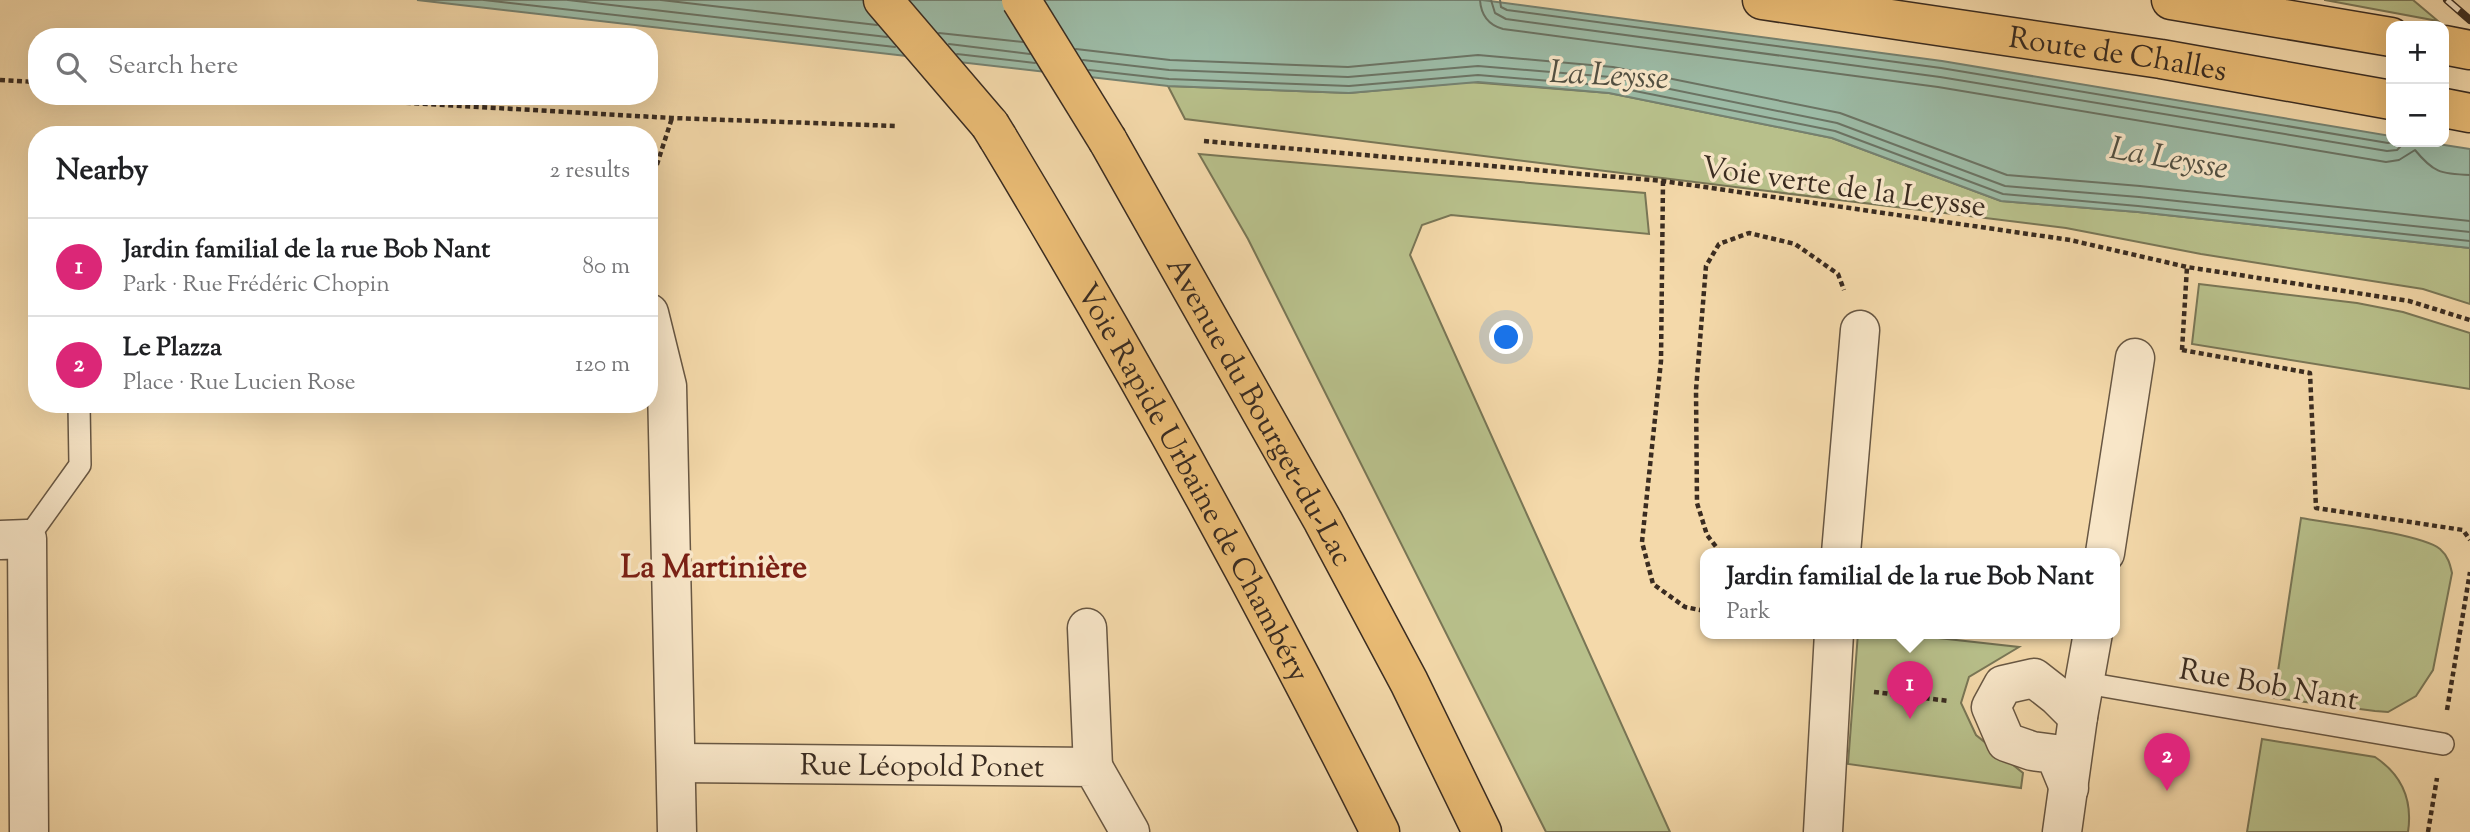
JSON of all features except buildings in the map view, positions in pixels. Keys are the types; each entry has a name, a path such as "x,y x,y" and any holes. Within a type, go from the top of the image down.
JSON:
{"main road":[{"path":"883,0 994,131"},
{"path":"913,0 994,131"},
{"name":"Avenue du Bourget-du-Lac","path":"1021,0 1108,141 1323,521 1409,682 1482,832"},
{"name":"Route de Challes","path":"1762,0 2161,59 2386,99"},
{"name":"Route de Challes","path":"2171,0 2386,36"},
{"path":"2449,47 2470,50"},
{"path":"2449,109 2470,113"},
{"name":"Voie Rapide Urbaine de Chambéry","path":"994,131 1089,289 1175,443 1303,678 1380,832"}],"street":[{"path":"1841,548 1860,330"},
{"path":"658,350 667,386 677,832"},
{"path":"2106,548 2135,358"},
{"path":"13,539 29,832"},
{"path":"1087,628 1093,767 1130,832"},
{"path":"1822,832 1834,639"},
{"path":"2062,832 2092,639"},
{"path":"2069,788 2055,754 2032,751 2006,742 1991,707 2003,685 2034,678 2057,696 2082,700"},
{"name":"Rue Léopold Ponet","path":"677,763 1093,767"}],"lane":[{"path":"13,539 80,465 79,413"},
{"name":"Rue Bob Nant","path":"2082,700 2443,744"}],"path":[{"path":"0,80 28,82"},
{"path":"444,105 672,118 896,126"},
{"path":"658,161 672,118"},
{"name":"Voie verte de la Leysse","path":"1204,141 1663,181 2070,240 2188,267 2409,300 2470,320"},
{"path":"1663,181 1661,360 1642,542 1653,584 1685,607 1700,610"},
{"path":"1717,548 1707,535 1697,503 1696,390 1706,266 1719,244 1749,233 1795,244 1838,274 1860,330"},
{"path":"2182,349 2188,267"},
{"path":"2135,358 2182,349 2310,373 2316,508 2463,530 2470,540"},
{"path":"2428,832 2470,572"},
{"path":"1831,686 1991,707"}],"green space":[{"path":"2325,0 2413,0 2438,21"},
{"path":"1470,82 1609,93 1832,138 2001,201 2138,212 2470,248 2470,304 2423,289 2201,254 2066,228 1185,119 1168,86 1349,93"},
{"path":"1199,154 1645,193 1649,234 1451,215 1422,225 1410,255 1670,832 1546,832 1248,239"},
{"path":"2199,284 2357,303 2403,312 2470,333 2470,389 2192,344"},
{"path":"2301,518 2415,539 2440,549 2448,560 2452,573 2433,670 2416,696 2388,712 2274,698"},
{"path":"1858,639 1947,639 2019,647 1969,677 1961,703 1976,735 2023,773 2021,788 1848,764"},
{"path":"2262,739 2375,757 2392,772 2404,789 2409,809 2408,832 2247,832"}],"water":[{"name":"La Leysse","path":"417,0 1482,0 1942,61 2386,135 2386,147 2449,146 2470,149 2470,248 2138,212 2001,201 1832,138 1609,93 1478,82 1349,93 1168,86"}],"railway":[{"path":"2447,0 2470,20"}],"place":[{"name":"Jardin familial de la rue Bob Nant","path":"1910,719"},
{"name":"Le Plazza","path":"2167,791"}],"district":[{"name":"La Martinière","path":"714,566"}]}
